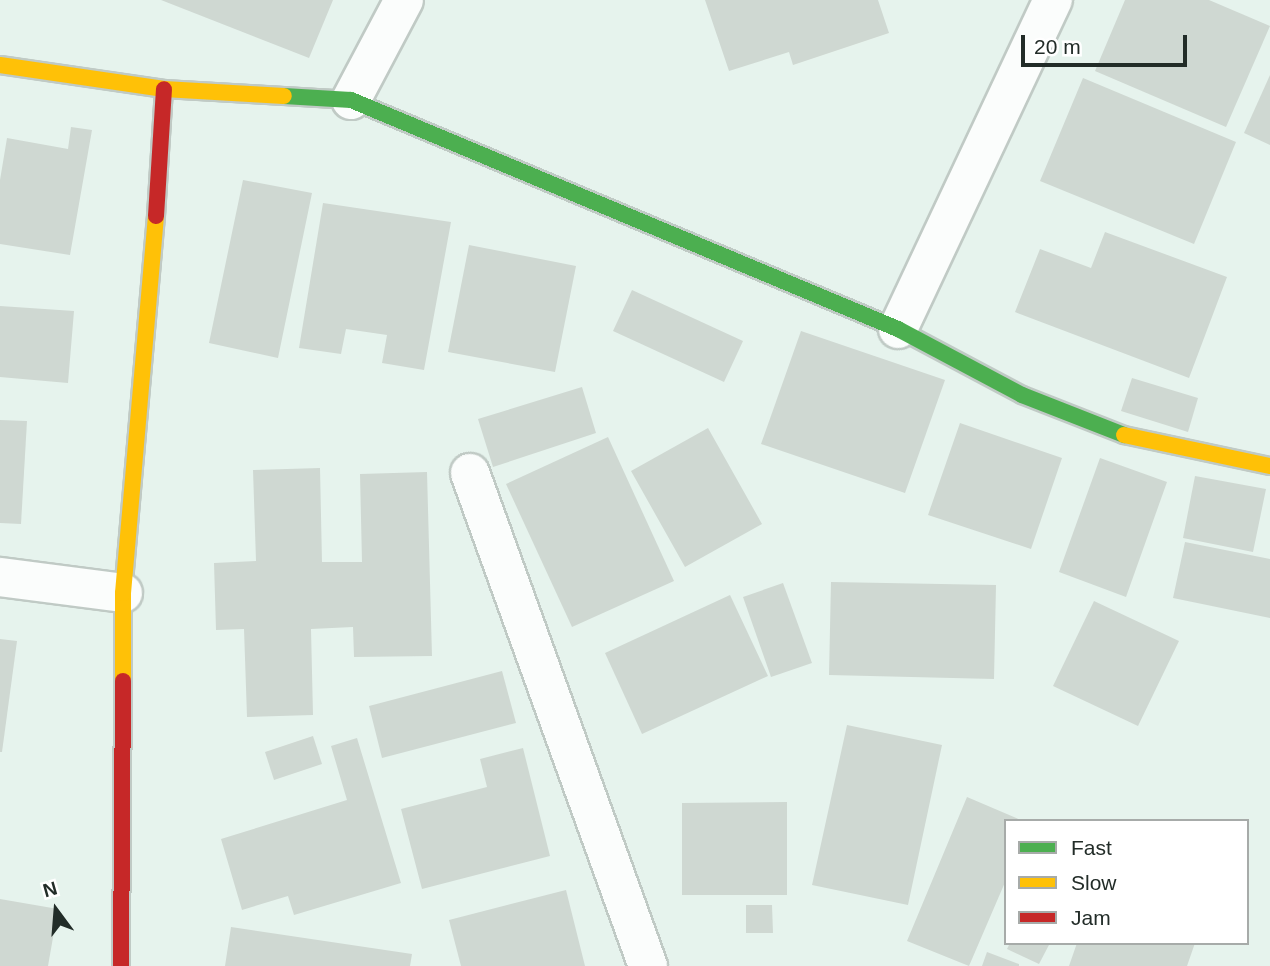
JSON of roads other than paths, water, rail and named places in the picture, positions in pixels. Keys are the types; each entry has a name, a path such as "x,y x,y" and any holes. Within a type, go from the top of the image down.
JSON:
{"street":[{"path":"351,100 404,0"},
{"path":"898,329 1053,0"},
{"path":"0,65 164,89 351,100 898,329 1022,395 1128,436 1270,466"},
{"path":"121,966 123,593 144,398 164,89"},
{"path":"470,473 648,966"},
{"path":"0,577 123,593"}]}
